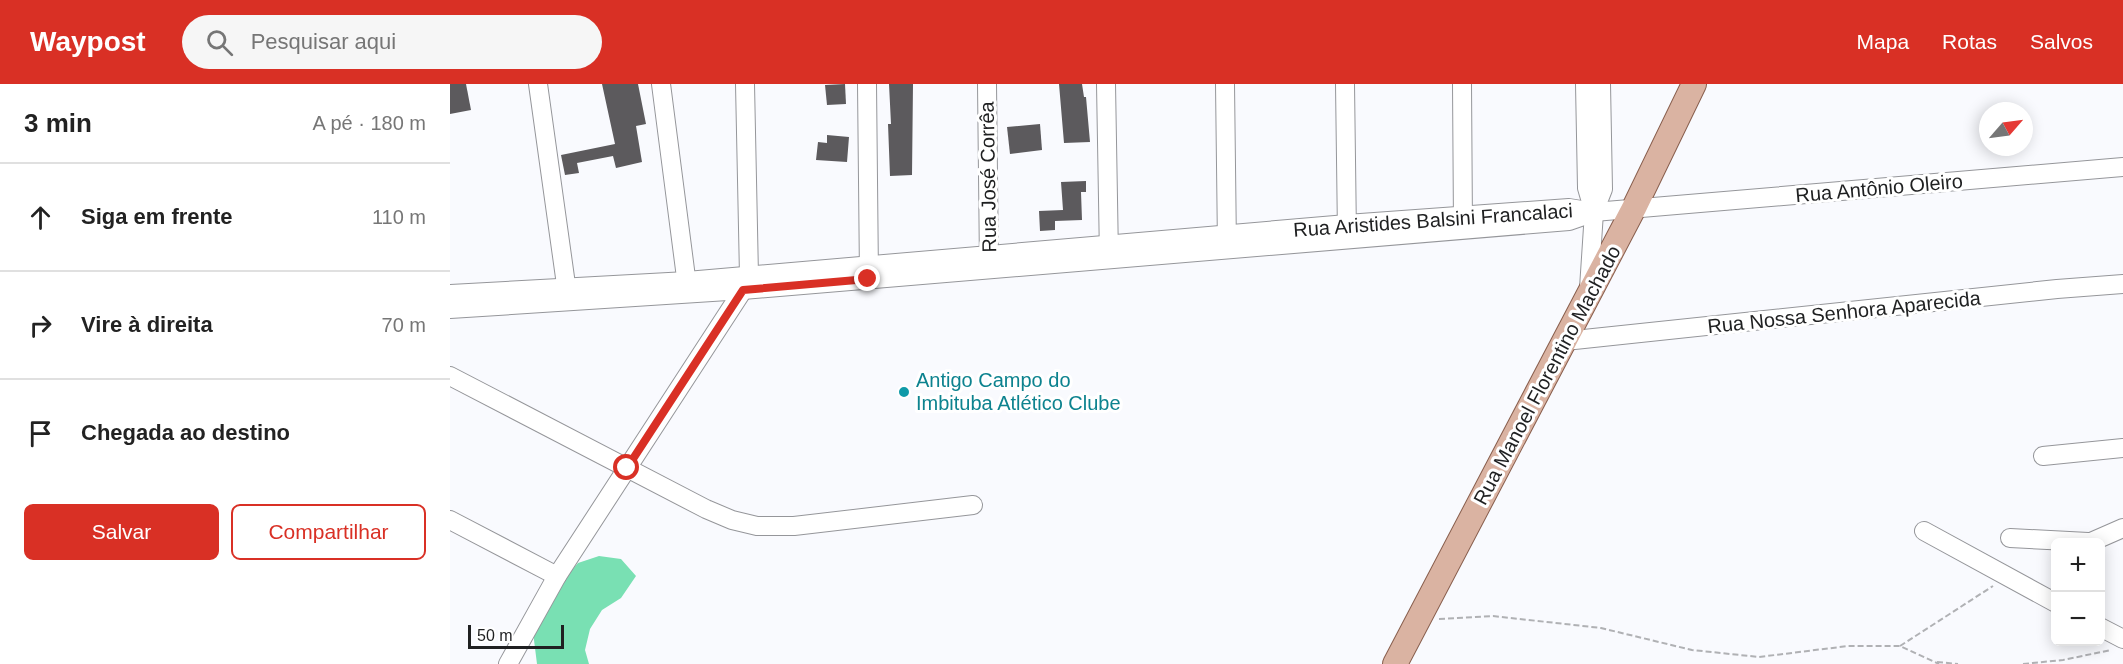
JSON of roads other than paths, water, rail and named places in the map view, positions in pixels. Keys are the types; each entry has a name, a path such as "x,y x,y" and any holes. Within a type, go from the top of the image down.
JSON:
{"main road":[{"name":"Rua Manoel Florentino Machado","path":"1395,664 1634,208 1694,84"}],"street":[{"path":"538,84 567,296"},
{"path":"661,84 688,288"},
{"path":"508,664 557,576 746,283 745,84"},
{"path":"867,84 868,272"},
{"name":"Rua José Corrêa","path":"987,84 989,262"},
{"path":"1106,84 1109,252"},
{"path":"1225,84 1227,242"},
{"path":"1345,84 1347,232"},
{"path":"1462,84 1463,222"},
{"path":"1585,84 1587,188 1594,212"},
{"path":"1588,295 1594,212 1603,189 1601,84"},
{"name":"Rua Antônio Oleiro","path":"1594,212 2123,167"},
{"name":"Rua Aristides Balsini Francalaci","path":"451,297 567,296 688,288 1463,222 1569,221 1594,212"},
{"name":"Rua Nossa Senhora Aparecida","path":"1565,340 2123,285"},
{"path":"450,376 706,509 732,520 757,526 794,526 973,505"},
{"path":"2043,456 2123,448"},
{"path":"450,520 557,576"},
{"path":"2101,538 2123,528"},
{"path":"1924,531 2051,601"},
{"path":"2010,538 2051,541"},
{"path":"2105,632 2118,644"}],"place":[{"name":"Antigo Campo do Imbituba Atlético Clube","path":"904,392"}]}
